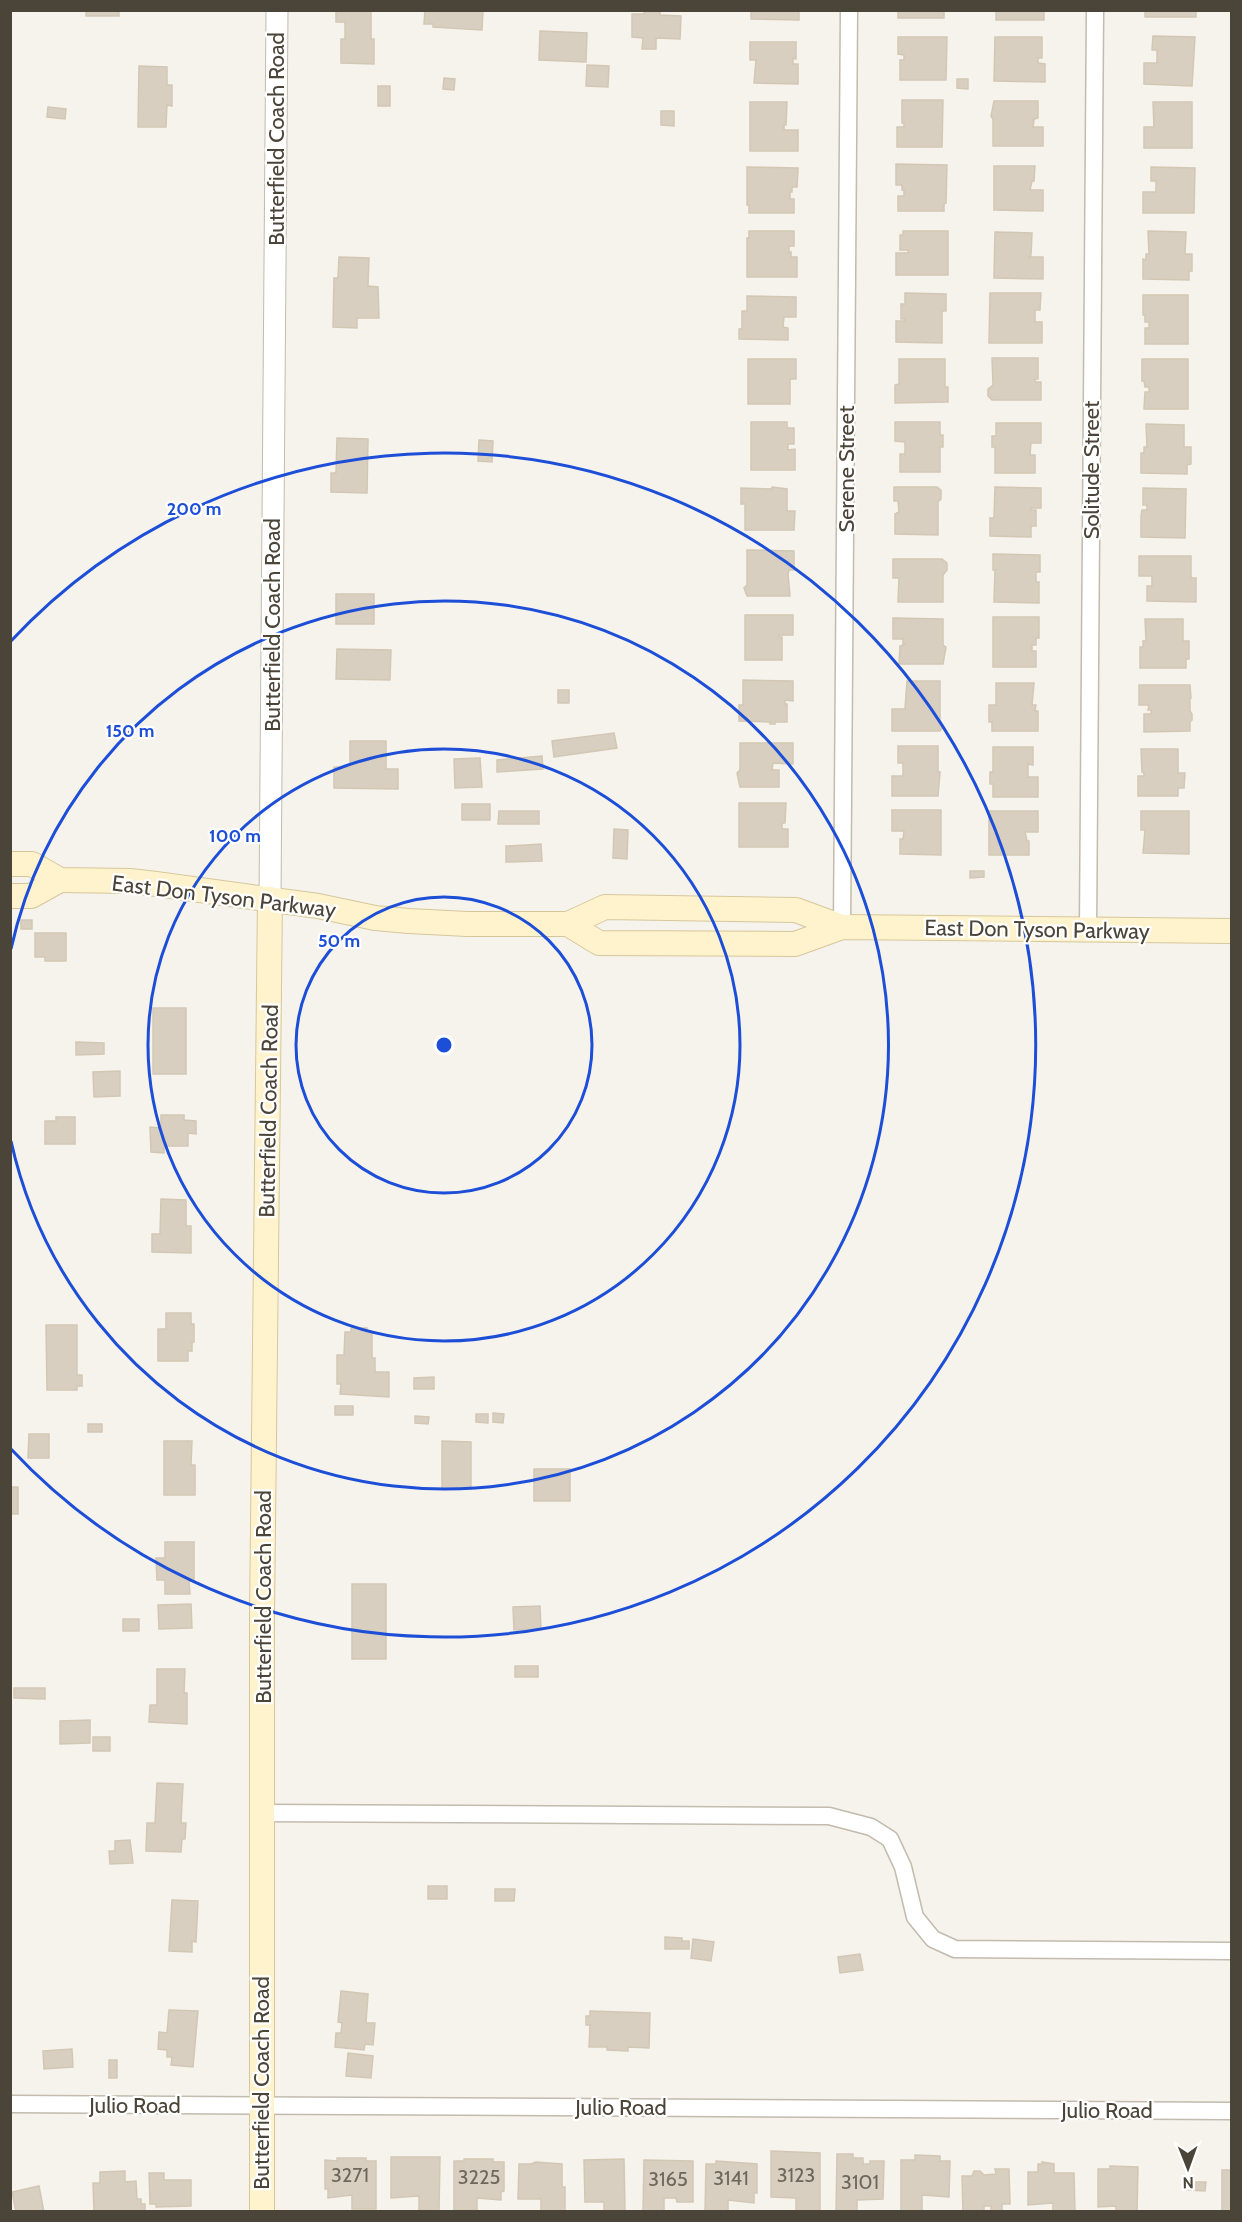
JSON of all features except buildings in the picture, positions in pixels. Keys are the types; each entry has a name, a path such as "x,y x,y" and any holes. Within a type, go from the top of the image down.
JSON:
{"main road":[{"name":"East Don Tyson Parkway","path":"10,864 32,864 60,880 130,881 270,899 375,918 410,921 466,924 568,924 606,907 796,910 842,927 1232,931"},
{"name":"East Don Tyson Parkway","path":"10,896 31,896 60,880"},
{"name":"Butterfield Coach Road","path":"262,2211 261,1813 270,899"},
{"name":"East Don Tyson Parkway","path":"568,924 599,943 795,944 842,927"}],"street":[{"name":"Butterfield Coach Road","path":"270,899 277,10"},
{"name":"Serene Street","path":"842,927 849,10"},
{"name":"Solitude Street","path":"1088,930 1095,10"},
{"path":"261,1813 466,1816 829,1816 871,1827 890,1839 903,1867 915,1917 933,1939 955,1949 1232,1951"},
{"name":"Julio Road","path":"10,2104 1232,2111"}]}
